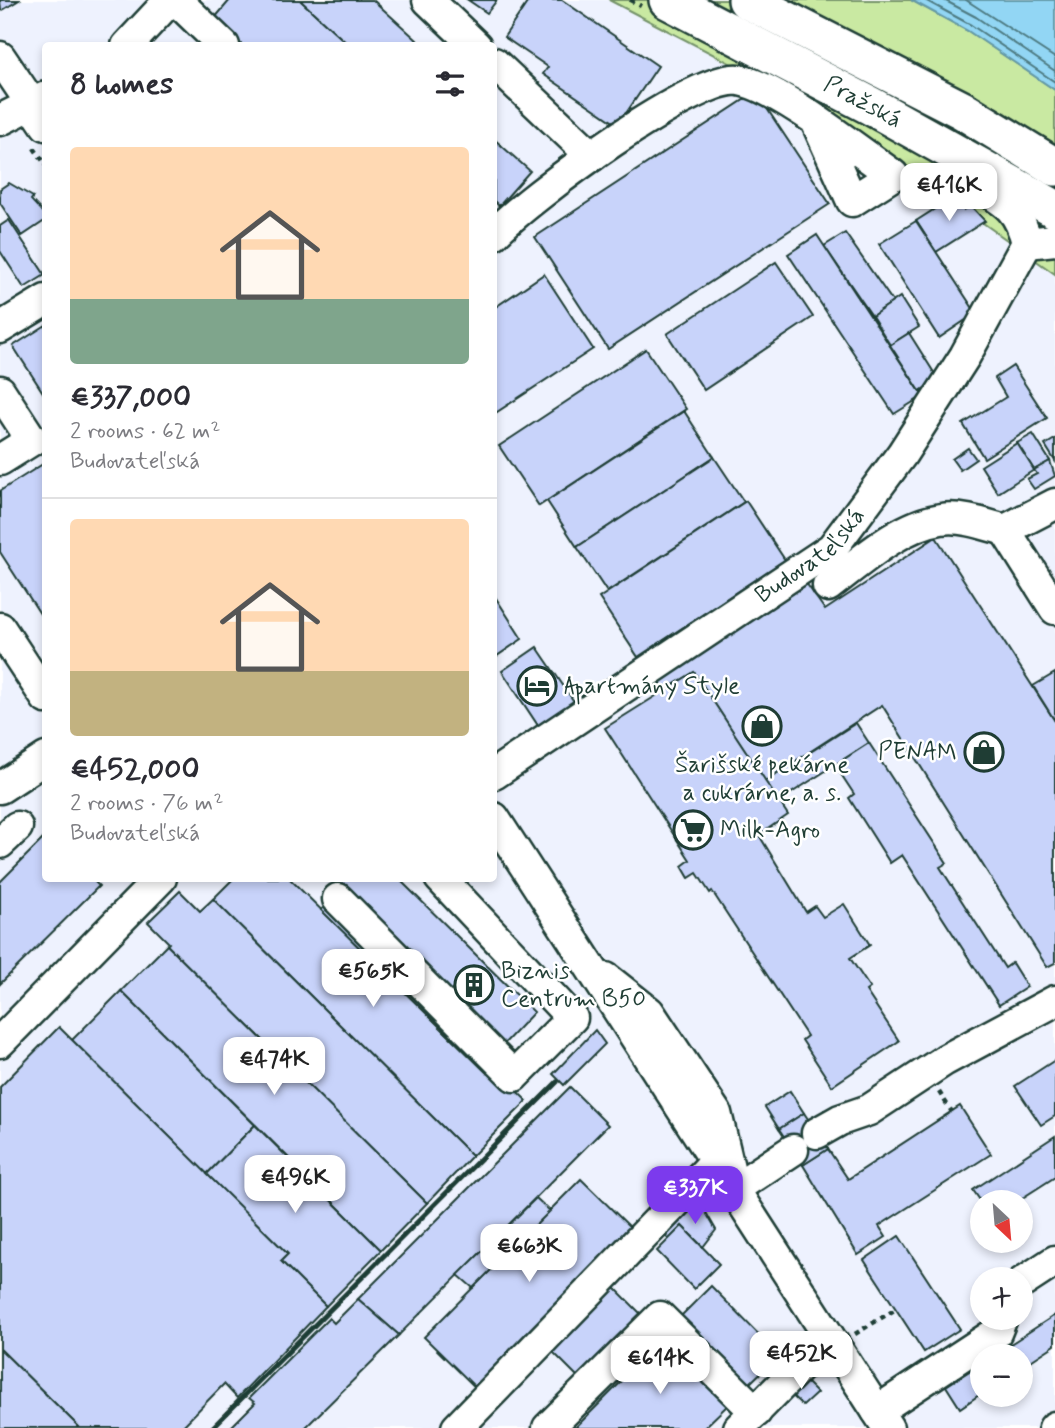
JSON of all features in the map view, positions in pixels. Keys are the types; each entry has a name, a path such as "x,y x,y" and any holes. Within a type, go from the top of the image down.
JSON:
{"main road":[{"name":"Pražská","path":"667,0 871,106 1055,209"},
{"name":"Pražská","path":"747,0 962,110 1055,167"}],"street":[{"path":"131,42 170,0"},
{"path":"176,0 219,42"},
{"path":"428,0 472,42"},
{"path":"0,57 41,108 0,120"},
{"path":"497,65 592,156"},
{"path":"497,230 511,214 592,156 702,89 737,79 770,92 817,123"},
{"path":"871,106 916,145 1005,202 1041,242"},
{"name":"Budovateľská","path":"497,773 832,548 902,454 1041,242"},
{"path":"0,328 42,302"},
{"path":"0,390 32,440 0,460"},
{"path":"1055,503 1005,530 1055,608"},
{"name":"Budovateľská","path":"828,586 891,538 939,519 968,519 1005,530"},
{"path":"0,628 42,692"},
{"path":"0,789 42,761"},
{"path":"497,823 883,1419 997,1330"},
{"path":"0,1042 157,882"},
{"path":"338,900 514,1076 572,1018 444,882"},
{"path":"588,964 649,1012 716,1113 734,1189"},
{"path":"817,1133 840,1120 869,1110 945,1060 1055,1001"},
{"path":"734,1189 793,1150"},
{"path":"457,1428 716,1161"},
{"path":"1033,1275 1055,1261"},
{"path":"548,1428 660,1317 747,1420 832,1342"}],"path":[{"path":"832,1342 896,1309"}],"shaded area":[{"path":"0,0 609,0 835,118 1055,274 1055,1428 0,1428"}],"green space":[{"path":"609,0 911,0 968,31 1055,90 1055,274 835,118"}],"water":[{"path":"911,0 1055,0 1055,90 968,31"}],"building":[{"path":"0,0 19,0 1,11"},
{"path":"230,0 300,0 346,42 239,42 214,19"},
{"path":"300,0 373,0 417,40 415,42 346,42"},
{"path":"468,0 497,0 487,13"},
{"path":"529,0 562,0 658,66 618,125 543,74 548,67 504,37"},
{"path":"756,92 830,204 608,349 535,237"},
{"path":"497,142 530,171 499,206 497,204"},
{"path":"9,183 33,197 31,200 42,212 42,223 22,236 0,203 0,189"},
{"path":"955,196 964,210 971,206 985,221 936,252 916,221"},
{"path":"9,220 42,270 42,277 24,288 0,251 0,226"},
{"path":"916,221 976,313 939,338 879,244"},
{"path":"845,233 893,302 872,316 824,246"},
{"path":"817,235 923,396 894,414 788,254"},
{"path":"776,262 813,317 704,390 667,334"},
{"path":"544,274 593,349 497,412 497,306"},
{"path":"900,297 919,327 890,345 872,316"},
{"path":"42,328 42,391 13,346"},
{"path":"909,333 938,379 920,391 890,345"},
{"path":"646,349 686,409 539,506 499,446"},
{"path":"1013,366 1047,418 984,458 963,424 1006,397 995,378"},
{"path":"684,411 714,457 577,547 547,501"},
{"path":"1033,434 1050,461 1034,470 1017,443"},
{"path":"1055,439 1055,461 1045,445"},
{"path":"1017,443 1034,470 998,493 981,466"},
{"path":"968,448 976,459 960,470 952,459"},
{"path":"714,457 744,502 607,592 577,547"},
{"path":"1050,461 1055,476 1034,489 1027,479 1037,474 1034,470"},
{"path":"42,465 42,617 0,552 0,491"},
{"path":"746,501 785,560 638,657 599,598"},
{"name":"PENAM","path":"936,537 1055,721 1055,963 1047,967 882,705 765,781 694,672 665,690 657,677 804,580 825,610"},
{"path":"497,600 522,639 497,656"},
{"path":"537,647 575,703 539,727 502,671"},
{"path":"694,672 788,815 759,835 806,912 815,906 823,917 844,904 870,945 850,958 870,988 866,991 899,1041 832,1086 802,1040 807,1036 712,891 710,893 697,873 689,878 682,866 690,860 605,728"},
{"path":"1055,673 1055,721 1033,686"},
{"path":"856,723 869,743 779,801 765,781"},
{"path":"869,743 947,863 940,867 1005,968 1012,963 1027,987 999,1005 902,855 890,863 849,798 854,794 835,765"},
{"path":"42,840 42,882 95,882 99,886 0,984 0,882"},
{"path":"230,882 293,882 487,1073 492,1067 527,1101 472,1156 213,899"},
{"name":"Biznis Centrum B50","path":"338,882 402,882 534,1012 502,1046"},
{"path":"180,891 200,911 213,899 472,1156 427,1203 167,945 169,943 148,922"},
{"path":"328,903 492,1067 487,1073 321,910"},
{"path":"167,945 427,1203 381,1250 121,991"},
{"path":"121,991 255,1125 207,1174 72,1040"},
{"path":"59,1027 288,1254 281,1261 326,1306 237,1398 224,1384 181,1428 80,1428 0,1349 0,1087"},
{"path":"595,1030 605,1044 564,1085 553,1074"},
{"path":"1055,1060 1055,1116 1041,1125 1015,1086"},
{"path":"570,1087 608,1125 399,1335 358,1299"},
{"path":"790,1091 804,1113 779,1129 765,1107"},
{"path":"960,1106 991,1154 879,1226 886,1237 858,1255 803,1165 828,1149 848,1179"},
{"path":"804,1113 828,1149 803,1165 779,1129"},
{"path":"255,1125 381,1250 326,1306 281,1261 288,1254 207,1174"},
{"path":"1055,1136 1055,1177 1033,1191 973,1190"},
{"path":"581,1179 635,1232 478,1390 424,1337"},
{"path":"536,1198 550,1211 473,1288 458,1275"},
{"path":"696,1205 704,1209 716,1230 703,1247 682,1226 669,1240 664,1234"},
{"path":"682,1226 719,1264 694,1289 657,1251"},
{"path":"899,1236 960,1329 924,1352 864,1260"},
{"path":"612,1285 641,1314 578,1377 549,1348"},
{"path":"711,1286 779,1355 749,1384 681,1316"},
{"path":"358,1299 399,1335 305,1428 230,1428 255,1403 249,1398 329,1318 334,1323"},
{"path":"1055,1315 1055,1345 1033,1359 1033,1344 1010,1344"},
{"path":"666,1337 731,1402 704,1428 575,1428"},
{"path":"0,1349 80,1428 0,1428"},
{"path":"970,1371 970,1401 960,1408 946,1386"},
{"path":"800,1376 817,1393 803,1406 786,1390"}],"railway":[{"path":"212,1428 557,1082"}],"place":[{"name":"Apartmány Style","path":"537,686"},
{"name":"Šarišské pekárne a cukrárne, a. s.","path":"762,726"},
{"name":"PENAM","path":"984,752"},
{"name":"Milk-Agro","path":"693,830"},
{"name":"Biznis Centrum B50","path":"474,985"}]}
